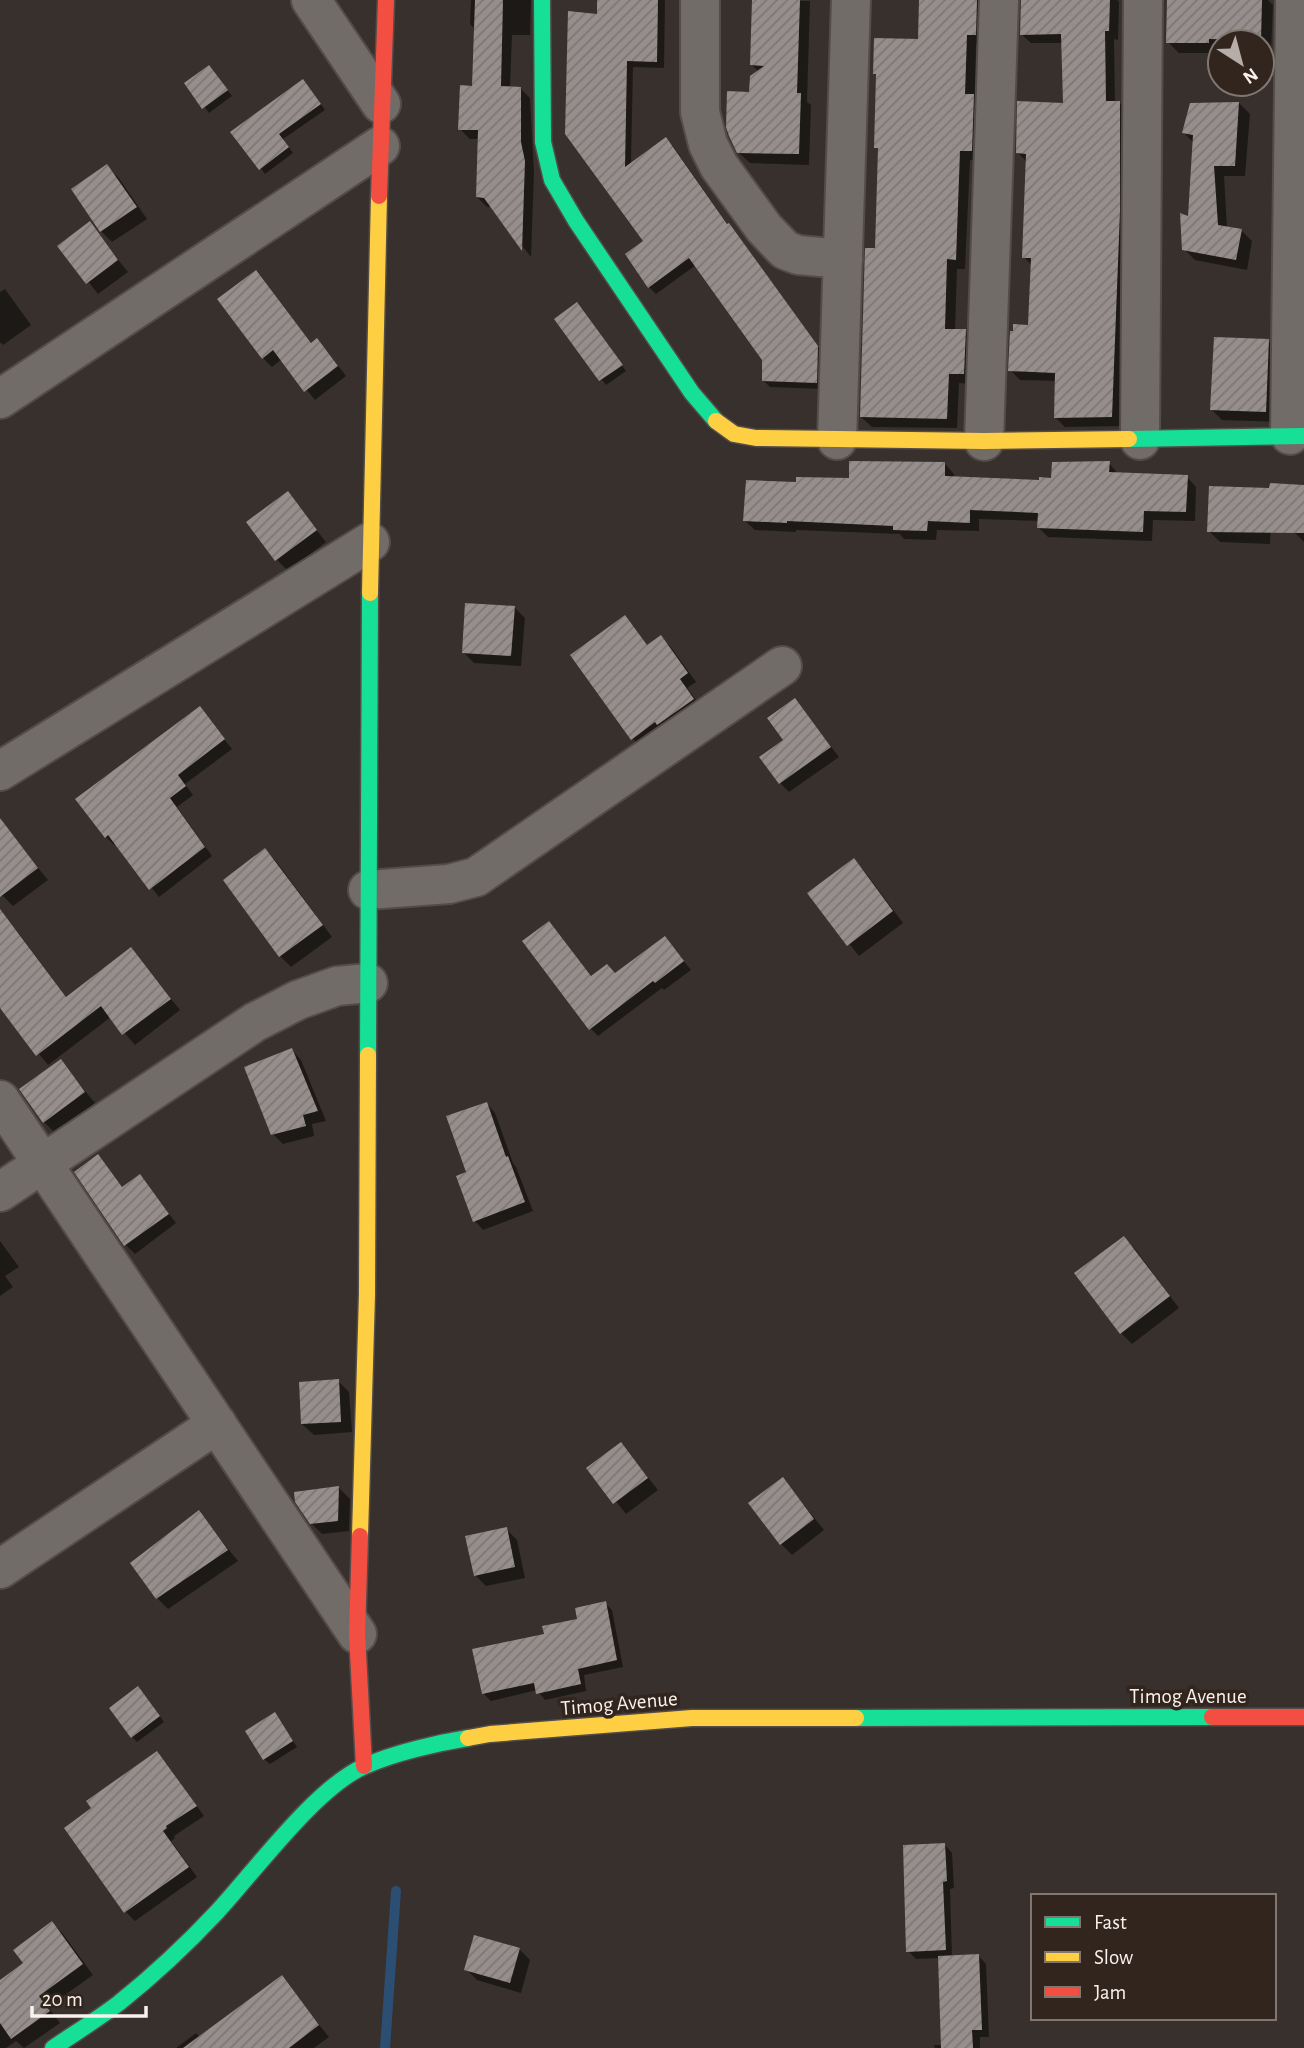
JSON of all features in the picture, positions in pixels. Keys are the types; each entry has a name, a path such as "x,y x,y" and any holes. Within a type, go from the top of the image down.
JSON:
{"street":[{"path":"311,0 381,104"},
{"path":"364,1766 357,1634 367,1294 370,542 386,0"},
{"path":"542,0 543,142 552,180 576,221 692,393 715,420 734,433 756,438 984,441 1297,435 1295,0"},
{"path":"701,0 700,112 708,144 719,166 764,228 785,250 798,255 842,258"},
{"path":"837,440 851,0"},
{"path":"984,441 999,0"},
{"path":"1139,440 1143,0"},
{"path":"0,399 380,146"},
{"path":"0,771 370,542"},
{"path":"368,890 433,886 476,877 782,666"},
{"path":"0,1192 255,1022 298,1000 337,986 368,983"},
{"path":"0,1100 357,1634"},
{"path":"0,1569 217,1424"},
{"name":"Timog Avenue","path":"53,2048 118,2004 162,1967 216,1913 303,1815 335,1786 364,1766 443,1742 490,1734 692,1718 1304,1717"}],"building":[{"path":"475,0 503,0 501,86 521,87 521,142 525,161 522,251 484,198 476,197 478,130 458,130 460,85 472,86"},
{"path":"597,0 658,0 657,62 627,61 625,167 666,137 818,346 817,383 762,381 762,360 689,258 648,288 625,254 643,241 565,134 568,11 597,14"},
{"path":"752,0 800,0 797,93 801,93 799,154 737,153 726,127 727,91 749,92 750,76 764,66 750,65"},
{"path":"919,0 977,0 976,35 967,35 965,94 974,94 972,151 960,151 956,260 947,259 945,329 966,329 964,374 949,374 947,419 860,417 865,248 875,248 878,148 874,148 874,38 918,39"},
{"path":"1021,0 1110,0 1109,31 1105,31 1106,101 1120,101 1120,211 1112,417 1054,418 1055,373 1008,371 1010,331 1013,331 1013,324 1028,325 1031,258 1022,258 1026,154 1016,153 1017,101 1063,103 1061,34 1020,35"},
{"path":"1167,0 1262,0 1261,28 1206,28 1206,43 1166,43"},
{"path":"209,65 228,90 202,109 184,83"},
{"path":"303,79 321,104 279,134 289,147 259,170 230,132"},
{"path":"1239,102 1235,166 1214,166 1218,225 1242,229 1236,260 1182,250 1180,213 1188,216 1193,135 1182,133 1190,103"},
{"path":"107,164 137,207 100,232 71,189"},
{"path":"90,221 118,260 86,284 57,246"},
{"path":"256,270 311,343 317,338 338,366 304,392 273,350 262,359 217,299"},
{"path":"577,302 623,365 599,381 554,319"},
{"path":"1214,337 1269,339 1266,412 1210,410"},
{"path":"849,461 945,462 945,476 1039,480 1039,477 1051,478 1052,462 1110,461 1109,472 1188,475 1186,512 1144,511 1143,532 1037,528 1038,513 970,510 970,523 928,521 927,531 893,530 893,526 743,521 746,480 796,482 796,477 849,478"},
{"path":"1270,483 1304,485 1304,533 1207,532 1209,486 1269,488"},
{"path":"288,491 317,530 275,561 246,522"},
{"path":"465,603 515,606 511,656 462,653"},
{"path":"625,615 647,645 661,635 688,673 680,679 694,699 631,740 570,655"},
{"path":"795,698 831,747 779,784 759,757 783,740 767,718"},
{"path":"200,706 225,739 178,775 186,786 170,798 205,847 149,890 108,835 105,838 75,799"},
{"path":"0,818 38,868 0,897"},
{"path":"265,848 323,925 279,957 223,880"},
{"path":"854,858 893,911 847,946 807,893"},
{"path":"0,909 66,997 131,947 171,999 122,1035 101,1006 36,1056 0,1008"},
{"path":"549,921 591,976 607,964 615,973 665,936 684,961 589,1030 522,941"},
{"path":"292,1048 318,1111 303,1115 306,1126 271,1135 244,1067"},
{"path":"61,1059 85,1092 43,1123 19,1089"},
{"path":"487,1102 525,1202 473,1222 456,1176 466,1172 446,1116"},
{"path":"98,1154 122,1187 140,1174 169,1214 124,1246 74,1172"},
{"path":"1124,1236 1170,1296 1120,1334 1074,1273"},
{"path":"339,1379 341,1422 301,1424 299,1382"},
{"path":"621,1442 648,1478 613,1504 586,1468"},
{"path":"783,1477 814,1519 780,1545 748,1503"},
{"path":"339,1486 338,1521 310,1524 295,1502 294,1492"},
{"path":"199,1510 228,1550 156,1599 130,1563"},
{"path":"507,1527 515,1567 474,1576 465,1536"},
{"path":"606,1601 617,1660 578,1669 581,1684 536,1694 534,1683 482,1694 472,1649 544,1634 542,1626 577,1619 575,1608"},
{"path":"138,1686 160,1716 131,1738 109,1708"},
{"path":"275,1712 293,1741 263,1760 245,1731"},
{"path":"157,1751 197,1806 166,1826 163,1831 189,1867 124,1913 64,1828 91,1808 86,1801"},
{"path":"945,1843 947,1881 943,1882 946,1950 906,1952 903,1845"},
{"path":"52,1921 83,1964 39,1996 50,2011 11,2039 0,2023 0,1980 23,1963 13,1950"},
{"path":"474,1935 520,1948 510,1983 464,1970"},
{"path":"979,1954 982,2030 972,2030 973,2048 941,2048 938,1956"},
{"path":"282,1975 319,2025 289,2048 183,2048"}],"waterway":[{"path":"385,2048 396,1891"}],"traffic: fast":[{"path":"542,0 543,142 552,180 576,221 692,393 716,421"},
{"path":"1129,439 1304,436"},
{"path":"368,1055 370,593"},
{"path":"856,1718 1212,1717"},
{"path":"53,2048 119,2003 170,1959 217,1912 307,1811 346,1777 389,1757 468,1738"}],"traffic: slow":[{"path":"370,593 379,196"},
{"path":"716,421 734,434 756,438 984,441 1129,439"},
{"path":"360,1536 367,1294 368,1055"},
{"path":"468,1738 692,1718 856,1718"}],"traffic: jam":[{"path":"379,196 386,0"},
{"path":"360,1536 357,1634 364,1766"},
{"path":"1212,1717 1304,1717"}]}
